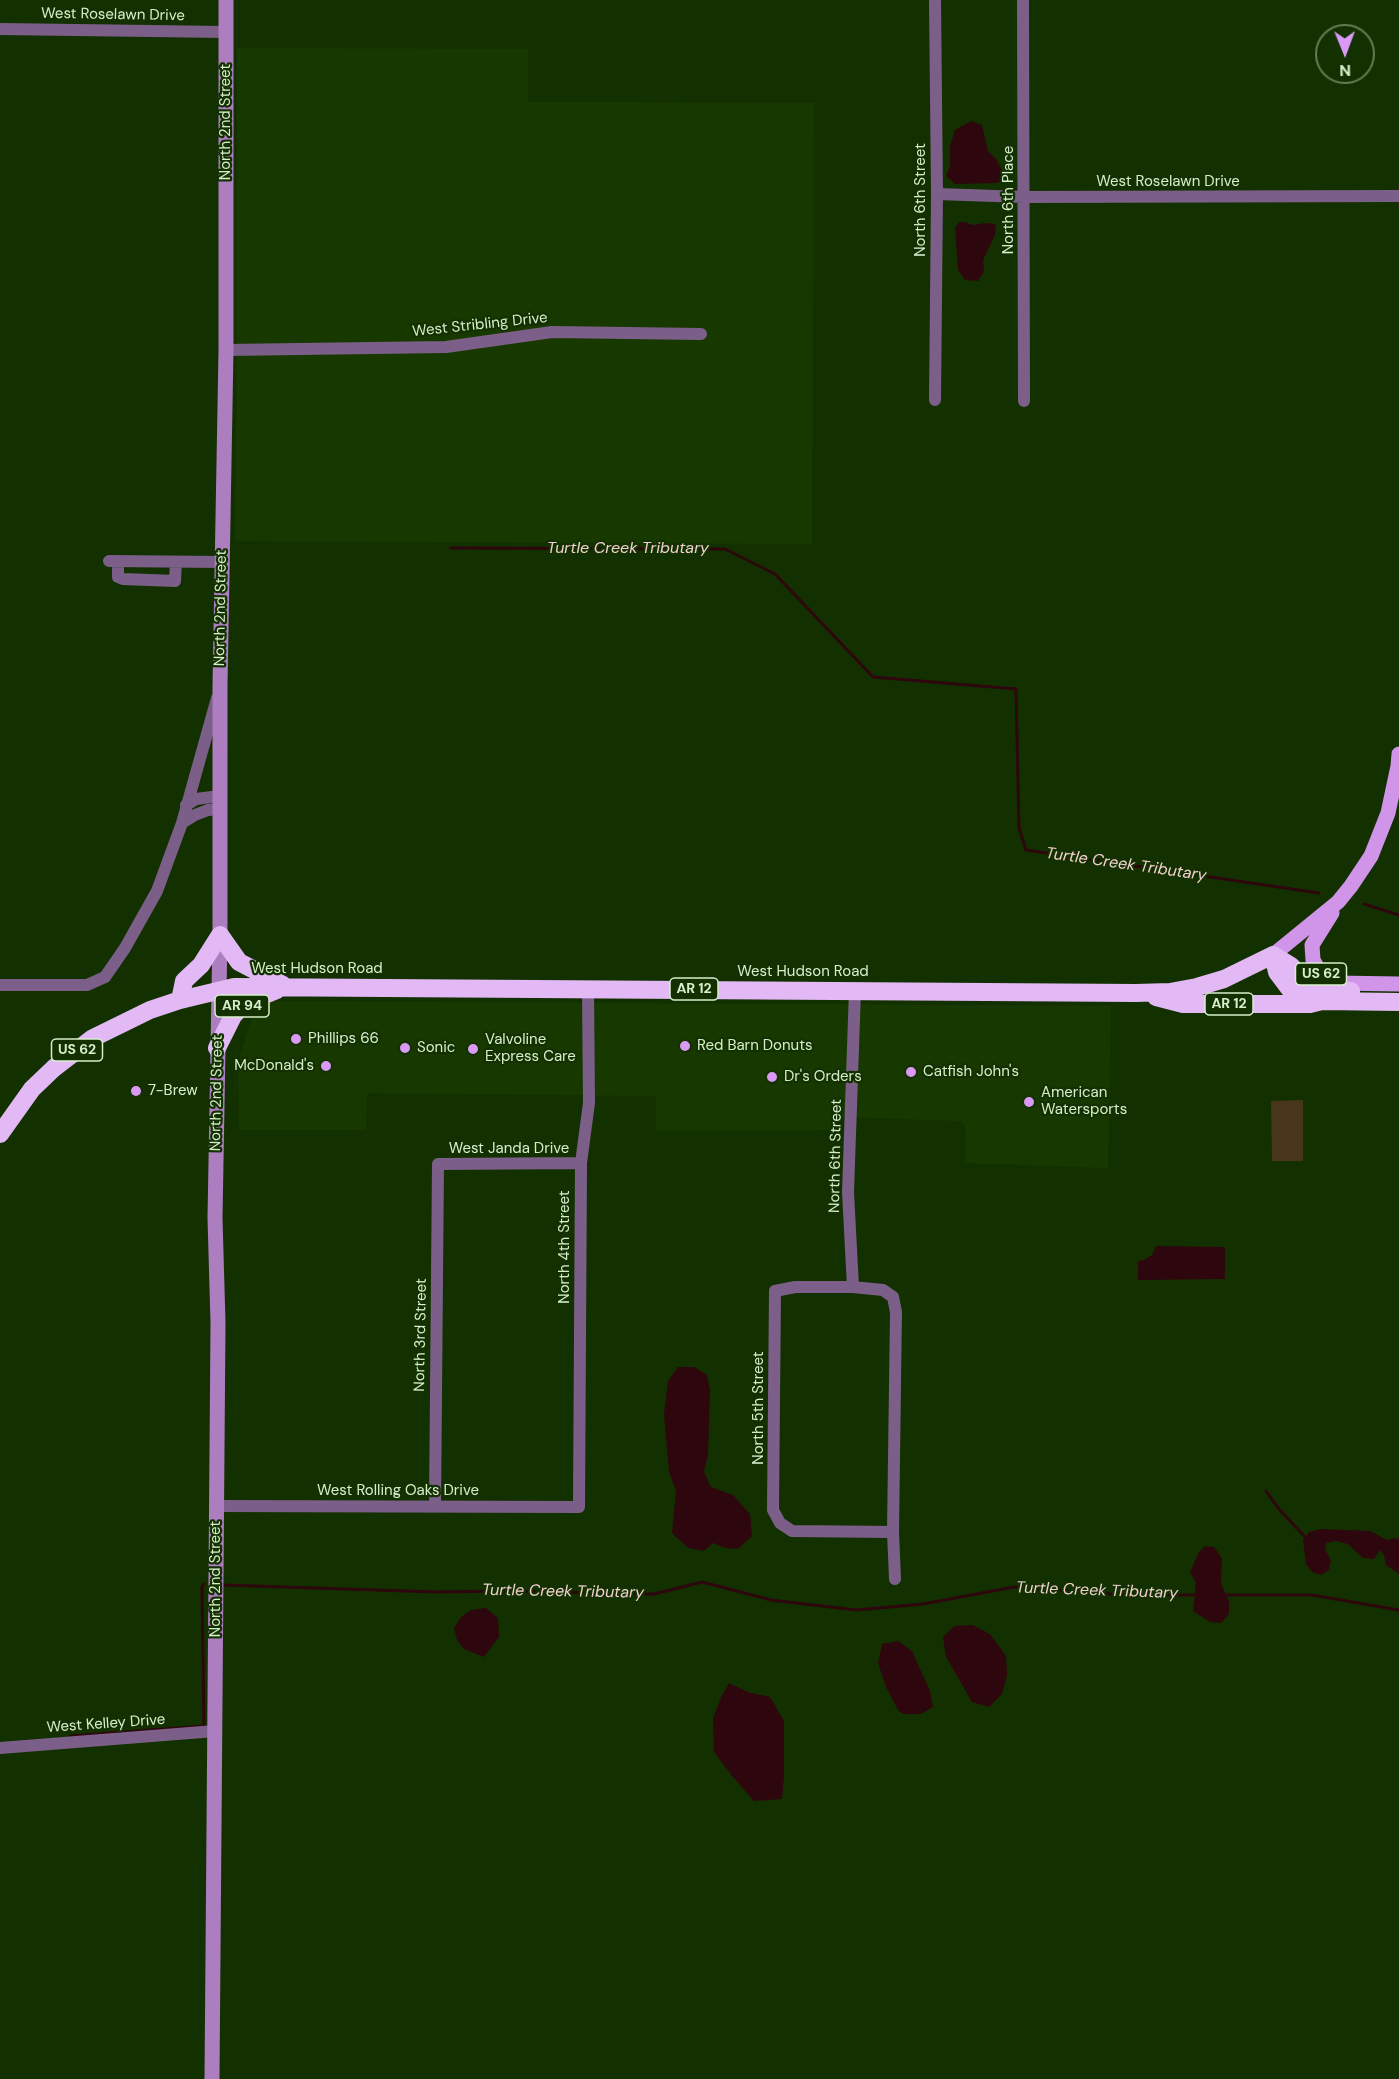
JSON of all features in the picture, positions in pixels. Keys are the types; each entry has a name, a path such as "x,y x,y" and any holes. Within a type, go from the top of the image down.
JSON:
{"highway":[{"name":"AR 12","path":"220,935 239,962 287,986"},
{"path":"180,1000 184,981 201,965 220,935"},
{"path":"1273,955 1277,972 1288,988 1322,1001"},
{"name":"US 62","path":"1273,955 1291,966 1307,981 1322,988 1340,991 1399,992"},
{"name":"West Hudson Road","path":"218,990 234,987 287,986 1170,992 1224,979 1273,955"},
{"name":"AR 94","path":"217,1048 233,1016 245,1003 287,986"},
{"name":"US 62","path":"0,1134 32,1089 93,1038 123,1022 180,1000 218,990"},
{"name":"AR 12","path":"1136,993 1183,1004 1310,1004 1322,1001"},
{"name":"US 62","path":"1322,1001 1399,1002"}],"main road":[{"name":"North 2nd Street","path":"212,2079 218,1323 215,1218 226,350 226,0"},
{"path":"1273,955 1338,902 1371,856 1388,813 1399,754"},
{"name":"US 62","path":"1338,902 1312,945 1313,960 1321,974 1335,983 1399,984"}],"street":[{"name":"North 6th Street","path":"935,0 937,194 935,400"},
{"name":"North 6th Place","path":"1023,0 1024,401"},
{"name":"West Roselawn Drive","path":"0,29 226,32"},
{"name":"West Roselawn Drive","path":"937,194 1024,197 1399,196"},
{"name":"West Stribling Drive","path":"226,350 446,347 552,332 701,334"},
{"path":"177,562 175,581 123,579 118,577 113,561 222,562"},
{"path":"0,985 87,985 105,977 125,948 157,891 182,823 220,686"},
{"path":"186,805 196,799 220,803"},
{"path":"182,823 220,803"},
{"name":"North 4th Street","path":"579,1507 581,1163 589,1103 588,988"},
{"name":"North 6th Street","path":"853,1287 848,1192 855,990"},
{"name":"West Janda Drive","path":"438,1164 581,1163"},
{"name":"North 3rd Street","path":"435,1506 438,1164"},
{"name":"North 5th Street","path":"853,1287 795,1287 775,1291 773,1510 780,1523 792,1531 893,1532"},
{"path":"853,1287 883,1290 893,1297 896,1312 893,1532 895,1579"},
{"name":"West Rolling Oaks Drive","path":"216,1506 579,1507"},
{"name":"West Kelley Drive","path":"0,1748 215,1731"}],"shaded area":[{"path":"237,48 528,49 528,102 814,103 812,544 235,541"},
{"path":"971,121 982,125 988,151 1002,170 1004,179 997,183 955,184 946,176 950,166 950,146 955,130"},
{"path":"959,222 973,225 996,224 995,235 983,260 984,271 978,281 965,280 958,270 955,228"},
{"path":"269,1001 1111,1006 1108,1168 965,1163 966,1128 961,1121 841,1117 840,1130 656,1131 656,1096 367,1093 366,1130 239,1130 238,1062 256,1004"},
{"path":"1303,1100 1303,1161 1272,1161 1271,1101"},
{"path":"1156,1246 1225,1247 1225,1279 1138,1280 1138,1261 1152,1255"},
{"path":"678,1367 694,1367 707,1375 710,1390 708,1455 704,1472 711,1487 733,1495 750,1514 752,1536 738,1549 725,1548 713,1543 704,1551 688,1548 672,1533 676,1491 669,1472 664,1414 668,1381"},
{"path":"1321,1529 1370,1531 1387,1540 1399,1539 1399,1574 1386,1565 1384,1555 1380,1550 1374,1559 1363,1558 1348,1544 1336,1541 1326,1543 1325,1549 1331,1561 1329,1570 1321,1575 1312,1572 1306,1564 1303,1540 1309,1532"},
{"path":"1205,1546 1214,1547 1222,1558 1221,1583 1229,1602 1229,1614 1221,1623 1210,1622 1193,1611 1196,1583 1190,1572 1199,1552"},
{"path":"486,1608 498,1618 499,1637 484,1657 464,1649 457,1640 454,1628 461,1617 471,1610"},
{"path":"973,1625 990,1634 1006,1656 1007,1675 1002,1694 989,1707 972,1702 946,1657 943,1637 954,1626"},
{"path":"898,1641 912,1651 930,1691 933,1707 921,1714 903,1714 898,1710 886,1687 878,1663 882,1644"},
{"path":"729,1683 748,1692 770,1697 784,1721 782,1799 754,1801 714,1752 713,1718"}],"waterway":[{"name":"Turtle Creek Tributary","path":"451,548 725,549 775,574 873,677 1016,689 1019,828 1026,850 1319,893"},
{"name":"Turtle Creek Tributary","path":"1364,904 1399,915"},
{"path":"1266,1491 1305,1537 1309,1537"},
{"name":"Turtle Creek Tributary","path":"224,1585 437,1592 654,1594 702,1582 771,1600 856,1610 923,1604 1014,1587 1125,1595 1199,1595"},
{"name":"Turtle Creek Tributary","path":"70,1736 204,1726 202,1587 204,1584"},
{"name":"Turtle Creek Tributary","path":"1224,1595 1312,1595 1399,1610"}],"place":[{"name":"Phillips 66","path":"296,1039"},
{"name":"Red Barn Donuts","path":"685,1046"},
{"name":"Sonic","path":"405,1048"},
{"name":"Valvoline Express Care","path":"473,1049"},
{"name":"McDonald's","path":"326,1066"},
{"name":"Catfish John's","path":"911,1072"},
{"name":"Dr's Orders","path":"772,1077"},
{"name":"7-Brew","path":"136,1091"},
{"name":"American Watersports","path":"1029,1102"}]}
